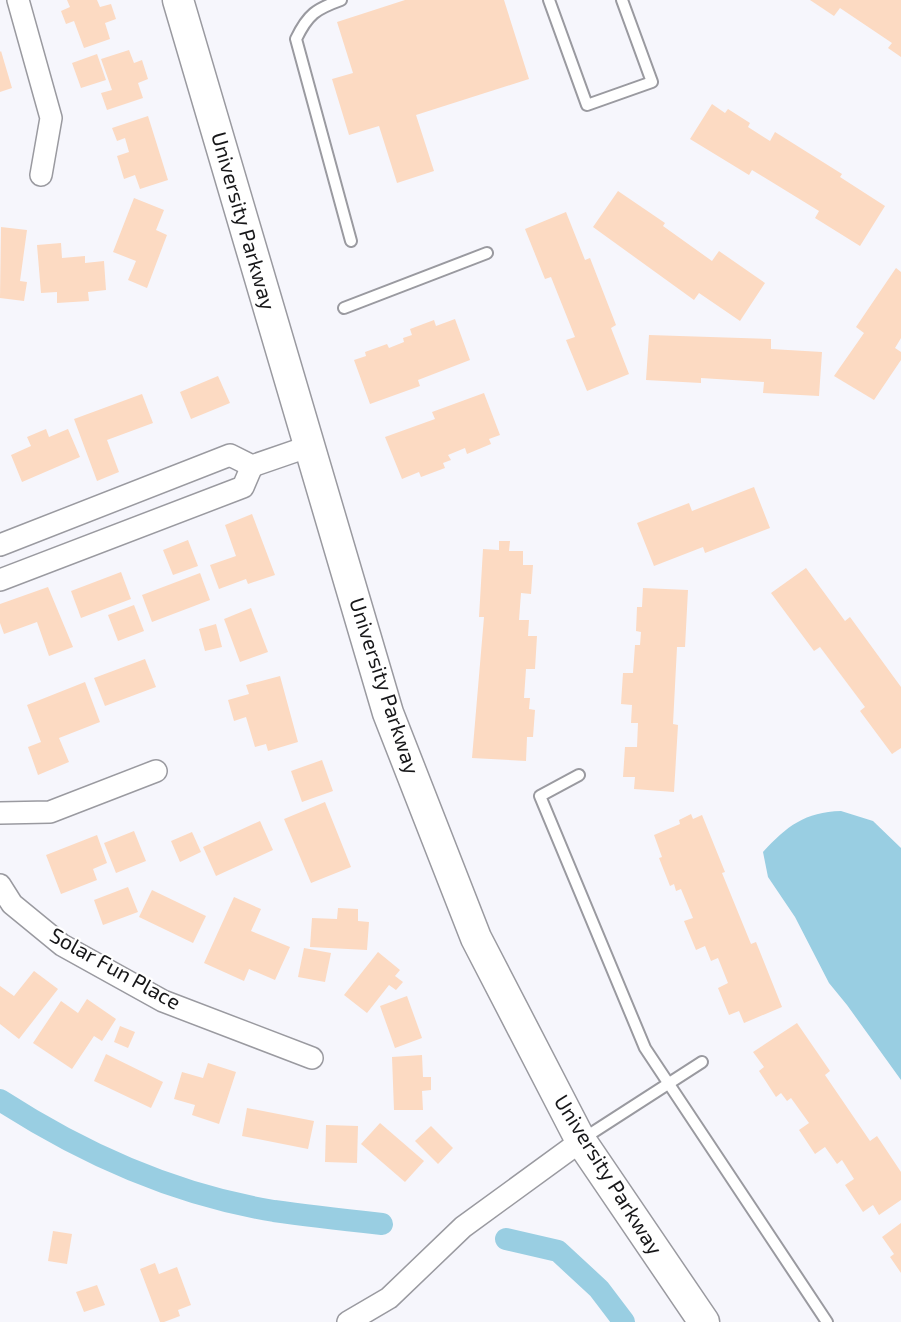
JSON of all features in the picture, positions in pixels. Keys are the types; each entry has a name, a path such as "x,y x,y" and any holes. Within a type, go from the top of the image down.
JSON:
{"main road":[{"name":"University Parkway","path":"178,0 388,713 476,938 581,1141 704,1322"}],"street":[{"path":"18,0 51,118 41,175"},
{"path":"0,545 230,455 252,466 310,446"},
{"path":"0,580 243,487 252,466"},
{"path":"97,507 110,537"},
{"path":"0,813 50,812 156,771"},
{"name":"Solar Fun Place","path":"0,885 12,904 62,945 153,996 312,1058"},
{"path":"348,1322 390,1298 463,1227 581,1141"}],"lane":[{"path":"341,0 319,8 305,20 296,39 351,241"},
{"path":"549,0 587,105 652,82 622,0"},
{"path":"344,308 487,254"},
{"path":"579,775 540,796 645,1048 827,1322"},
{"path":"581,1141 702,1062"}],"water":[{"path":"841,811 873,821 901,848 901,1080 829,983 795,917 768,877 763,852 780,835 798,822 817,814"}],"building":[{"path":"67,0 97,0 100,7 111,4 116,19 105,23 110,39 84,48 74,21 66,24 61,11 70,7"},
{"path":"405,0 504,0 529,79 416,115 434,171 397,183 379,126 349,135 332,79 353,73 337,22"},
{"path":"810,0 901,0 901,57 888,48 892,43 840,8 834,16"},
{"path":"129,50 134,63 142,60 148,79 138,83 143,98 107,110 101,93 112,90 101,59"},
{"path":"0,52 12,88 0,92"},
{"path":"97,54 106,80 81,88 72,63"},
{"path":"712,104 725,113 728,109 750,123 748,127 770,141 775,132 842,174 840,177 885,206 860,246 815,218 819,211 752,170 749,175 690,139"},
{"path":"148,116 168,180 140,189 135,175 124,179 117,156 129,152 125,138 117,141 112,128"},
{"path":"618,191 665,223 663,226 712,261 719,251 765,283 740,321 699,293 694,300 593,227"},
{"path":"134,198 164,210 156,230 167,235 147,288 128,280 136,261 113,252"},
{"path":"566,212 585,260 590,258 616,325 611,328 629,374 587,391 566,340 575,337 551,277 545,279 525,229"},
{"path":"1,227 27,230 20,281 27,282 24,301 0,298"},
{"path":"61,243 62,258 85,256 85,263 104,261 106,290 88,292 89,301 57,303 57,292 41,293 37,245"},
{"path":"896,268 901,272 901,338 895,348 901,352 901,360 874,400 834,376 864,333 856,327"},
{"path":"455,319 470,360 418,380 420,386 370,404 354,360 366,356 365,352 387,344 389,348 404,342 403,338 412,335 410,329 434,320 436,326"},
{"path":"649,335 771,339 771,349 822,352 819,396 763,393 764,382 701,378 701,383 646,380"},
{"path":"218,376 230,403 191,419 180,392"},
{"path":"484,393 500,435 489,439 491,444 467,454 465,448 448,455 451,460 443,463 445,468 421,477 419,472 402,479 385,437 435,419 432,412"},
{"path":"142,394 153,423 107,440 119,472 97,481 74,419"},
{"path":"46,429 49,437 68,429 80,457 22,482 11,455 31,446 27,437"},
{"path":"754,487 770,528 705,553 703,547 654,566 637,523 689,503 692,511"},
{"path":"252,514 275,575 248,584 246,579 219,589 210,565 236,556 225,525"},
{"path":"188,540 198,566 173,575 163,550"},
{"path":"499,541 510,541 509,551 523,551 523,565 533,565 531,594 521,593 519,620 529,620 528,636 537,636 535,669 526,669 524,698 530,698 529,709 535,710 533,737 527,737 526,761 472,758 484,617 479,617 483,549 499,550"},
{"path":"806,568 845,621 850,617 901,687 901,748 892,754 860,711 865,707 820,647 814,651 771,593"},
{"path":"121,572 131,599 81,618 71,591"},
{"path":"200,573 210,600 152,622 142,595"},
{"path":"48,587 73,647 49,656 37,622 4,634 0,623 0,604"},
{"path":"643,588 688,590 685,647 677,647 673,724 678,725 674,792 634,789 635,777 623,777 625,747 637,747 638,723 631,723 632,705 621,704 623,673 633,673 635,645 640,645 641,632 636,631 637,607 642,607"},
{"path":"134,605 144,631 118,641 108,615"},
{"path":"251,608 268,652 240,662 224,619"},
{"path":"216,624 222,647 205,651 199,629"},
{"path":"145,659 156,687 105,706 94,678"},
{"path":"280,676 298,742 268,751 266,744 255,747 246,717 234,721 228,700 249,694 246,685"},
{"path":"85,682 100,722 59,738 69,762 38,775 28,747 41,742 27,705"},
{"path":"322,760 333,791 302,802 291,771"},
{"path":"325,802 351,867 311,883 284,819"},
{"path":"691,814 693,819 702,815 725,872 722,873 751,944 756,942 782,1007 744,1023 739,1011 729,1015 718,988 728,983 718,958 711,961 705,946 696,950 684,921 693,918 681,889 676,891 674,884 670,886 659,858 662,857 654,835 680,824 679,820"},
{"path":"260,821 273,850 216,876 203,847"},
{"path":"134,831 146,861 116,873 104,843"},
{"path":"192,832 201,852 180,862 171,841"},
{"path":"97,835 107,863 93,869 97,880 61,894 46,855"},
{"path":"128,887 138,912 103,925 94,900"},
{"path":"152,890 206,916 193,943 139,917"},
{"path":"234,897 261,909 251,931 290,947 275,980 249,969 244,981 204,963"},
{"path":"338,908 358,909 358,921 369,922 367,950 310,947 312,918 337,919"},
{"path":"304,948 331,953 325,982 298,977"},
{"path":"378,952 400,970 395,976 403,982 396,990 389,985 367,1013 344,995"},
{"path":"34,971 58,989 19,1039 0,1024 0,986 14,996"},
{"path":"407,996 422,1038 395,1048 380,1006"},
{"path":"87,999 116,1019 102,1041 94,1036 72,1069 33,1043 61,1001 78,1013"},
{"path":"797,1023 830,1071 825,1075 870,1141 877,1136 901,1172 901,1200 879,1215 873,1205 863,1212 845,1185 854,1179 842,1160 837,1164 825,1147 815,1154 799,1130 809,1123 791,1098 787,1101 781,1093 776,1097 759,1071 764,1067 753,1052"},
{"path":"120,1026 135,1032 128,1048 114,1042"},
{"path":"106,1054 163,1082 151,1108 94,1081"},
{"path":"422,1055 423,1077 431,1077 431,1090 422,1091 423,1110 394,1110 392,1057"},
{"path":"208,1063 236,1072 219,1124 192,1115 195,1105 174,1099 182,1072 203,1078"},
{"path":"247,1108 314,1121 308,1149 242,1136"},
{"path":"380,1123 424,1161 405,1182 361,1144"},
{"path":"326,1125 358,1126 357,1163 325,1162"},
{"path":"431,1126 453,1148 438,1164 415,1141"},
{"path":"901,1223 901,1273 890,1257 894,1254 882,1237"},
{"path":"53,1231 72,1234 67,1264 48,1261"},
{"path":"155,1263 159,1274 177,1267 191,1305 178,1310 180,1316 164,1322 160,1322 140,1269"},
{"path":"97,1285 105,1305 84,1312 76,1292"}],"waterway":[{"path":"0,1100 97,1154 166,1183 237,1204 274,1211 382,1224"},
{"path":"506,1239 558,1251 599,1289 624,1322"}]}
